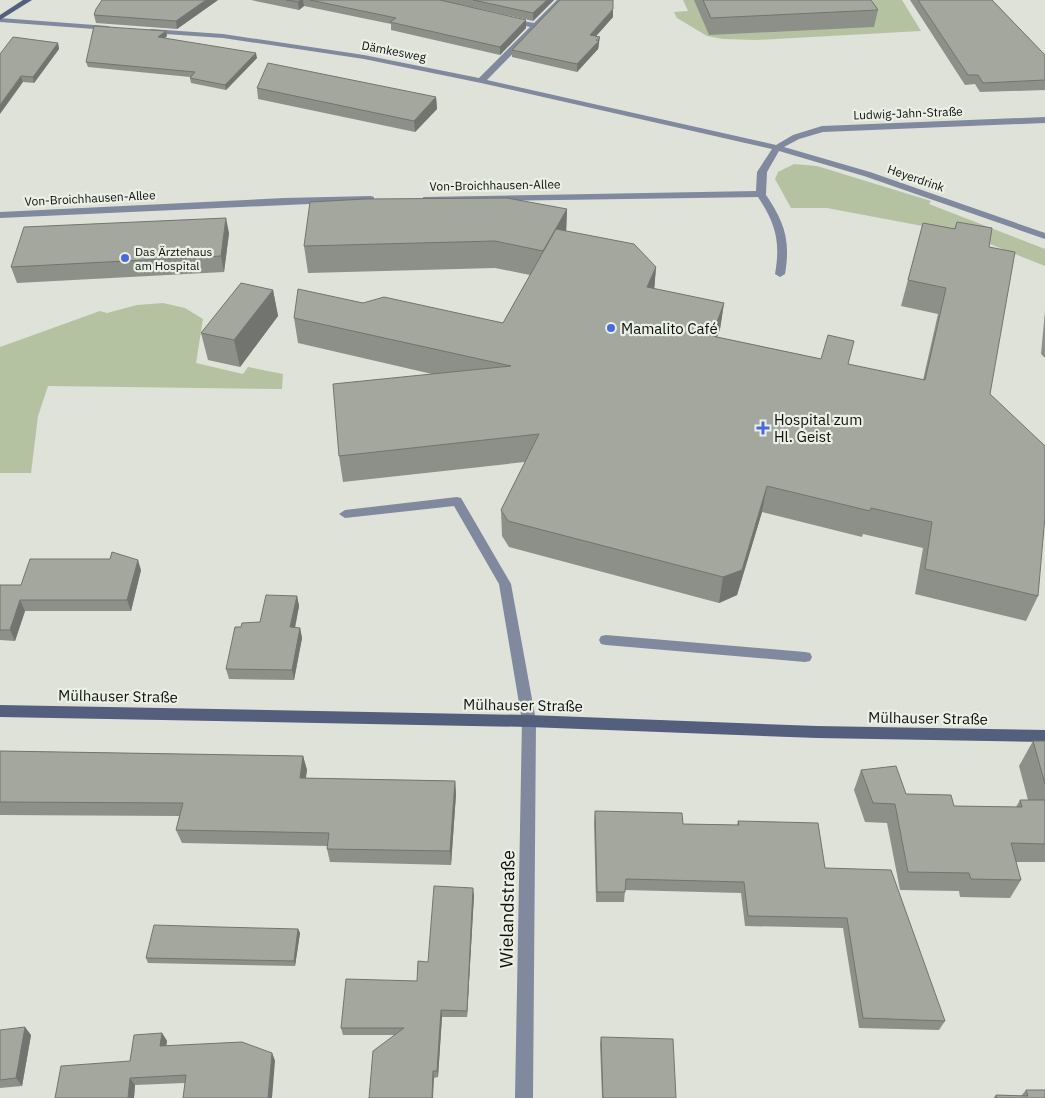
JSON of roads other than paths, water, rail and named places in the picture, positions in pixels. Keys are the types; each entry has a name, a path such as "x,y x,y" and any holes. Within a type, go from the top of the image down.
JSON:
{"street":[{"path":"0,19 28,0"},
{"path":"481,81 561,0"},
{"path":"496,17 535,26"},
{"path":"0,19 114,28"},
{"name":"Dämkesweg","path":"143,30 222,36 364,57 481,81 777,148"},
{"name":"Ludwig-Jahn-Straße","path":"777,148 796,137 822,129 1045,120"},
{"path":"777,148 762,172 761,194 776,216 783,236 784,254 780,274"},
{"name":"Heyerdrink","path":"777,148 867,174 1045,236"},
{"name":"Von-Broichhausen-Allee","path":"413,199 761,194"},
{"name":"Von-Broichhausen-Allee","path":"0,215 284,201 384,199"},
{"name":"Wielandstraße","path":"345,514 457,501 504,584 529,721 524,1098"},
{"path":"606,640 805,657"},
{"name":"Mülhauser Straße","path":"0,711 529,721 817,732 1045,736"}],"place":[{"name":"Das Ärztehaus am Hospital","path":"125,258"},
{"name":"Mamalito Café","path":"611,328"},
{"name":"Hospital zum Hl. Geist","path":"763,428"}]}
